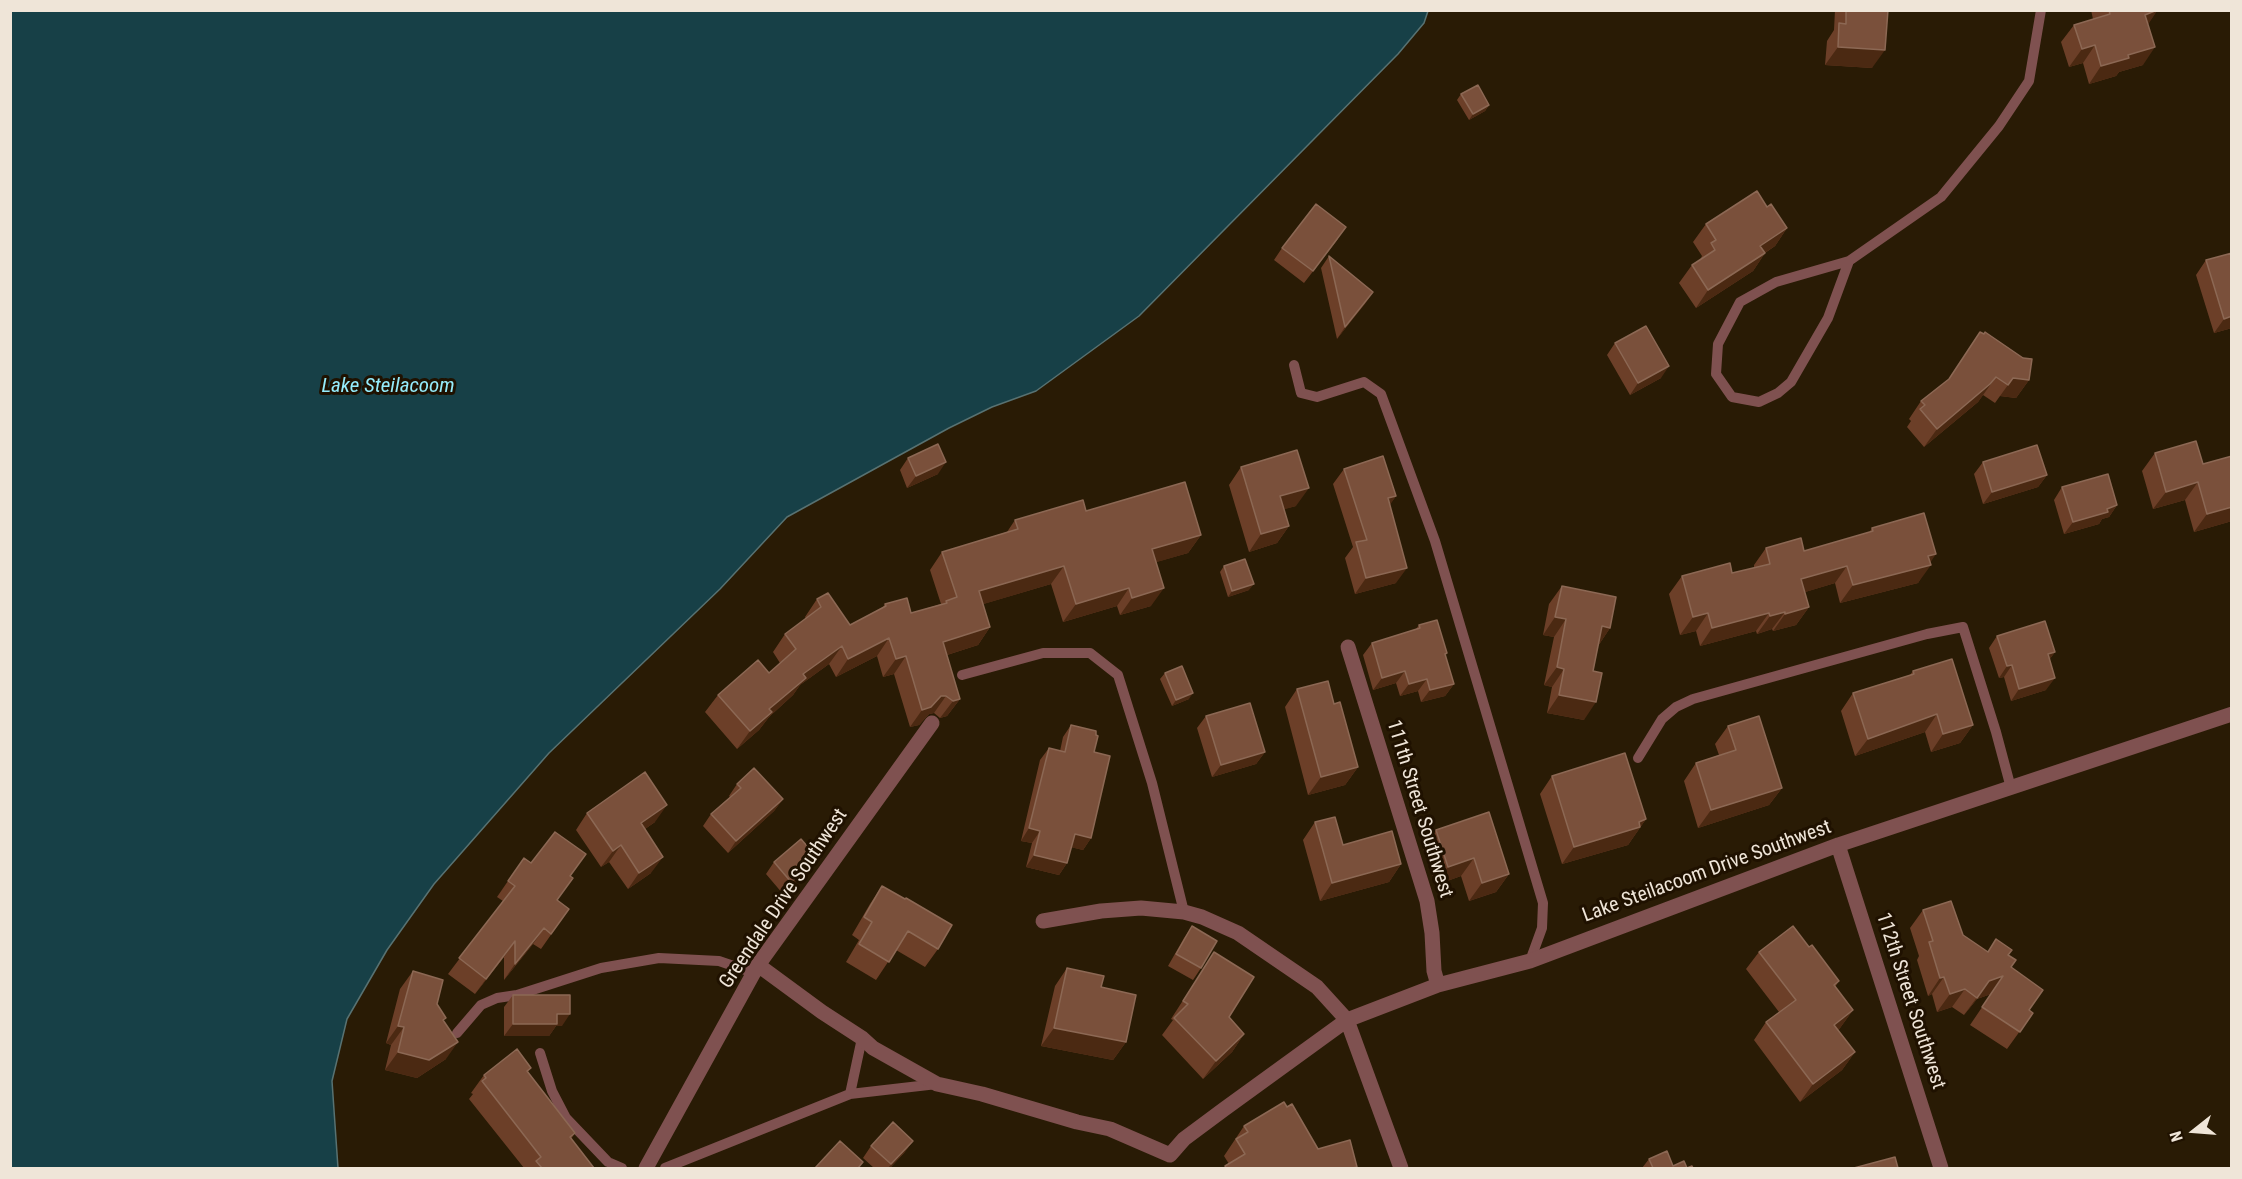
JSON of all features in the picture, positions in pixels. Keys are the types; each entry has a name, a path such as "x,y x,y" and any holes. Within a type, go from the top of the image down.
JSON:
{"street":[{"name":"111th Street Southwest","path":"1348,647 1427,901 1432,933 1434,972 1438,985"},
{"name":"Lake Steilacoom Drive Southwest","path":"1171,1162 1184,1139 1347,1020 1438,985 1530,961 1839,845 2232,714"},
{"name":"Greendale Drive Southwest","path":"646,1168 756,969 932,723"},
{"name":"112th Street Southwest","path":"1839,845 1941,1168"},
{"path":"1043,921 1101,911 1141,908 1184,912 1202,917 1238,933 1317,987 1347,1020 1401,1168"},
{"path":"756,969 862,1038 873,1048 937,1084 1110,1129 1171,1162"}],"lane":[{"path":"1849,261 1828,318 1791,382 1778,393 1759,402 1732,397 1716,374 1718,344 1740,302 1776,282 1849,261 1941,198 1999,126 2029,81 2041,10"},
{"path":"1294,365 1301,393 1317,397 1364,382 1381,394 1435,541 1543,903 1542,928 1530,961"},
{"path":"1638,758 1662,719 1676,707 1693,699 1927,633 1964,627 2011,788"},
{"path":"962,675 1043,653 1090,653 1118,675 1152,783 1184,912"},
{"path":"457,1033 481,1005 497,998 517,995 601,968 659,958 719,961 756,969"},
{"path":"850,1094 862,1038"},
{"path":"540,1053 552,1091 566,1118 608,1162 622,1168"},
{"path":"665,1168 850,1094 937,1084"}],"water":[{"name":"Lake Steilacoom","path":"10,11 1428,11 1424,23 1398,54 1139,316 1036,391 992,407 949,428 787,517 720,589 549,753 434,884 387,950 347,1019 332,1081 338,1168 11,1168"}],"building":[{"path":"1846,10 1888,10 1885,50 1838,47 1839,23 1846,24"},
{"path":"2109,10 2157,10 2145,15 2155,47 2101,66 2095,45 2082,49 2074,25 2110,14"},
{"path":"1478,85 1489,105 1473,114 1461,94"},
{"path":"1757,191 1767,207 1771,204 1787,228 1760,246 1765,253 1708,290 1692,265 1715,250 1711,243 1716,240 1706,224"},
{"path":"1316,204 1346,227 1313,271 1282,248"},
{"path":"2232,253 2232,316 2224,319 2206,260"},
{"path":"1329,256 1373,292 1345,327"},
{"path":"1646,326 1669,366 1638,383 1615,343"},
{"path":"1980,332 1984,334 1985,332 2023,358 2032,359 2029,380 2013,378 2008,385 1996,377 1937,429 1920,409 1925,405 1921,401 1949,379"},
{"path":"2196,441 2203,464 2232,456 2232,507 2207,514 2198,482 2166,492 2155,453"},
{"path":"938,444 946,462 916,476 908,458"},
{"path":"2037,445 2047,475 1992,492 1983,462"},
{"path":"1297,450 1309,488 1280,496 1289,526 1261,534 1241,467"},
{"path":"1383,456 1396,496 1388,498 1407,568 1366,578 1356,542 1367,540 1344,469"},
{"path":"2108,474 2117,505 2107,509 2108,512 2073,522 2062,487"},
{"path":"1185,482 1201,535 1152,549 1164,588 1132,598 1129,588 1076,604 1064,566 979,591 990,627 943,642 960,699 953,701 946,696 941,696 931,707 922,710 906,656 896,659 889,638 848,659 842,646 803,674 806,678 769,709 772,712 750,731 718,695 758,660 769,673 796,649 785,634 821,607 817,599 828,593 850,625 886,606 885,604 907,598 911,613 947,603 946,601 957,597 942,552 1018,529 1015,520 1083,500 1086,511"},
{"path":"1924,513 1936,554 1928,556 1931,565 1853,585 1847,566 1801,579 1809,607 1785,614 1785,612 1770,616 1769,613 1712,628 1708,613 1693,617 1682,576 1730,563 1732,573 1770,564 1766,548 1801,538 1804,551"},
{"path":"1245,559 1254,584 1232,591 1224,566"},
{"path":"1562,586 1616,597 1610,628 1602,626 1593,671 1602,673 1596,702 1559,695 1564,669 1557,667 1566,619 1555,617"},
{"path":"1437,620 1454,684 1430,690 1427,679 1409,684 1405,671 1382,678 1372,643 1420,628 1419,625"},
{"path":"2045,621 2055,652 2048,654 2055,678 2019,689 2012,665 2007,666 1997,636"},
{"path":"1952,659 1973,725 1943,734 1937,714 1868,739 1853,693 1914,674 1913,671"},
{"path":"1182,666 1193,693 1176,700 1165,673"},
{"path":"1328,681 1334,704 1340,702 1358,767 1321,777 1297,689"},
{"path":"1250,703 1265,752 1221,765 1206,716"},
{"path":"1759,716 1782,788 1711,810 1696,763 1736,750 1728,726"},
{"path":"1071,725 1096,731 1098,736 1094,752 1110,756 1091,838 1075,834 1067,863 1034,855 1040,831 1029,828 1049,748 1065,752"},
{"path":"1625,753 1646,819 1639,822 1640,827 1574,847 1552,776"},
{"path":"754,768 783,799 736,841 711,814 741,788 737,784"},
{"path":"645,772 667,805 641,823 663,857 639,873 621,845 613,851 587,813"},
{"path":"1489,812 1509,874 1482,883 1474,858 1448,867 1436,830"},
{"path":"1335,817 1343,845 1392,831 1401,864 1332,883 1315,822"},
{"path":"555,832 586,854 570,876 573,878 557,900 569,909 551,934 544,928 515,964 515,941 486,979 459,958 515,886 508,881 524,858 531,863"},
{"path":"801,839 813,853 804,861 809,866 791,882 774,862"},
{"path":"882,886 952,925 938,949 908,931 889,962 859,944 872,922 864,917"},
{"path":"1951,901 1963,935 1988,952 1996,939 2012,950 2008,955 2016,960 2011,967 2043,990 2029,1010 2033,1013 2020,1032 1982,1007 2003,976 1989,981 1977,998 1965,989 1950,994 1944,977 1940,978 1929,942 1933,941 1923,910"},
{"path":"1192,926 1217,941 1201,968 1176,954"},
{"path":"1793,926 1809,947 1812,945 1839,981 1834,985 1853,1010 1834,1025 1855,1052 1813,1084 1766,1022 1796,1000 1759,952"},
{"path":"1214,952 1254,977 1229,1017 1244,1034 1216,1061 1174,1018 1188,1004 1183,1001"},
{"path":"1067,968 1104,976 1101,987 1136,995 1126,1042 1054,1028"},
{"path":"413,971 443,980 437,1004 446,1018 443,1020 458,1042 429,1060 398,1052 404,1027 398,1026"},
{"path":"513,995 570,995 570,1014 557,1014 557,1024 513,1024"},
{"path":"517,1049 531,1068 527,1071 575,1133 570,1137 594,1168 542,1168 536,1161 541,1157 482,1081 486,1078 484,1075"},
{"path":"1284,1102 1287,1107 1292,1104 1318,1149 1350,1140 1357,1167 1226,1168 1225,1166 1245,1154 1236,1139 1248,1132 1244,1126"},
{"path":"893,1122 913,1141 891,1164 871,1146"},
{"path":"840,1141 863,1162 858,1168 815,1168"},
{"path":"1667,1151 1673,1166 1684,1161 1687,1168 1653,1168 1649,1159"},
{"path":"1895,1157 1898,1168 1854,1168"}]}
